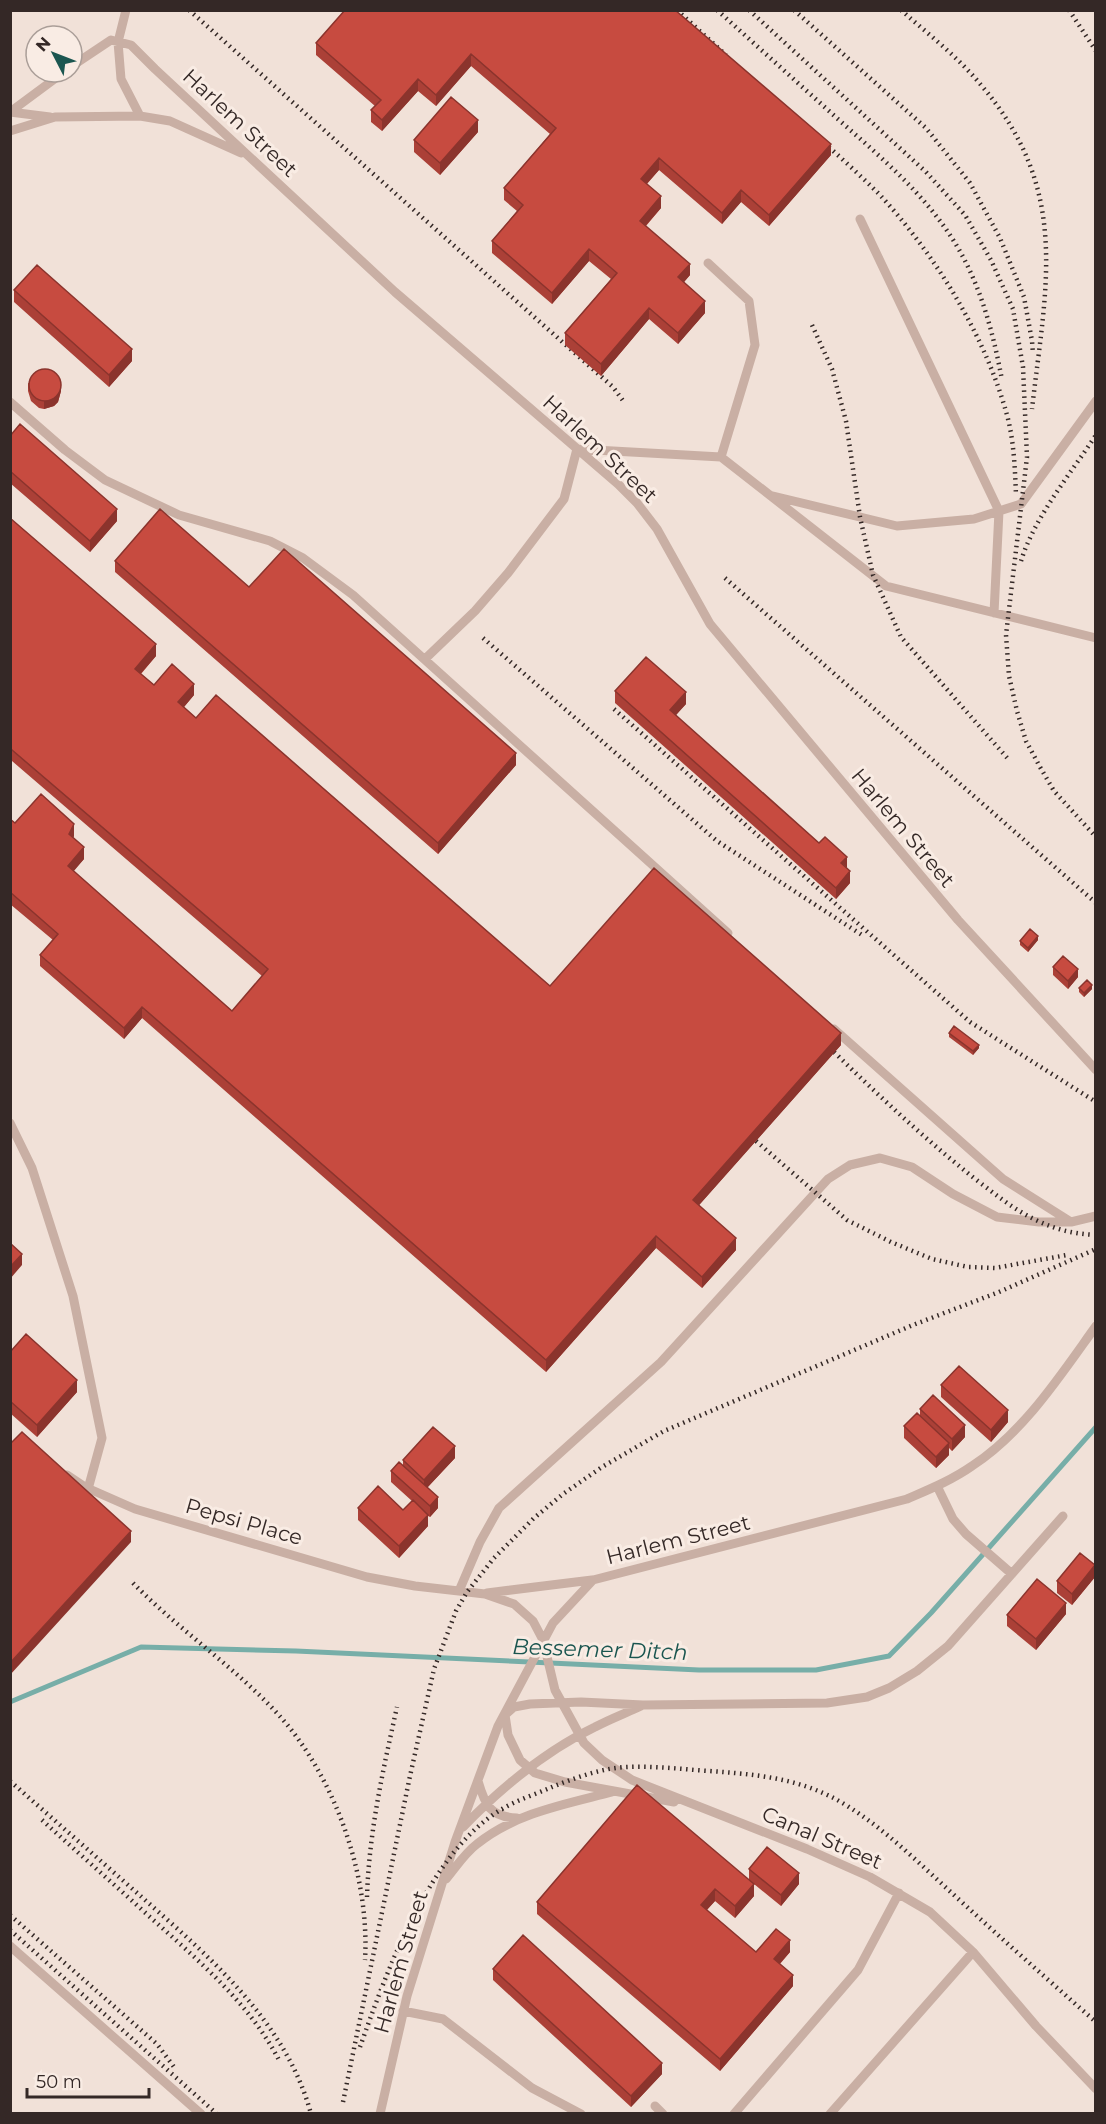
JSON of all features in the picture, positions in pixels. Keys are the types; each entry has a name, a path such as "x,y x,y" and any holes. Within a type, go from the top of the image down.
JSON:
{"lane":[{"path":"126,10 118,42 121,79 140,116"},
{"path":"84,58 111,40 118,42"},
{"name":"Harlem Street","path":"118,42 131,45 395,292 618,484 637,503 657,529 710,624 958,921 1095,1070"},
{"path":"10,112 48,84"},
{"path":"10,112 55,117 140,116 170,121 249,156"},
{"path":"10,131 55,117"},
{"path":"860,219 999,511 994,613"},
{"path":"708,263 749,301 755,345 721,457"},
{"path":"770,495 897,526 974,519 1021,504 1095,400"},
{"path":"10,402 65,450 105,480 179,515 270,541 303,558 353,595 732,937"},
{"path":"424,659 475,611 508,573 564,499 577,449 721,457 886,586 1095,638"},
{"path":"829,1025 1003,1179 1071,1222"},
{"path":"10,1123 32,1168 73,1296 102,1438 88,1488"},
{"path":"459,1591 480,1542 499,1508 662,1362 828,1179 850,1165 880,1158 912,1167 953,1194 998,1217 1039,1222 1071,1222 1095,1216"},
{"name":"Harlem Street","path":"380,2114 404,2011 442,1883 459,1831 504,1715 553,1623 592,1580 907,1499 938,1486 974,1466 1002,1443 1036,1406 1095,1326"},
{"name":"Pepsi Place","path":"58,1468 88,1488 135,1509 367,1577 484,1594"},
{"path":"938,1486 953,1519 966,1534 1012,1574"},
{"path":"694,1805 566,1782 535,1773 520,1760 508,1735 504,1715 514,1707 562,1702 643,1705 827,1703 867,1697 889,1688 917,1671 948,1646 1064,1516"},
{"path":"484,1594 592,1580"},
{"name":"Canal Street","path":"484,1594 514,1604 533,1621 543,1640 554,1683 584,1743 623,1775 807,1849 870,1877 930,1912 973,1952 1036,2026 1095,2089"},
{"path":"459,1831 486,1804 530,1768 593,1727 643,1705"},
{"path":"478,1781 486,1804 496,1814 507,1818 519,1818"},
{"path":"442,1883 475,1845 497,1829 519,1818 616,1791"},
{"path":"734,2114 858,1970 898,1893"},
{"path":"10,1946 201,2114"},
{"path":"830,2114 973,1952"},
{"path":"404,2011 443,2019 532,2088 581,2114"},
{"path":"655,2106 663,2114"}],"building":[{"path":"345,10 675,10 831,144 769,215 741,190 722,213 659,158 641,179 661,196 640,221 690,264 678,277 705,301 678,333 649,308 601,364 565,333 617,273 589,249 552,293 492,241 523,205 504,188 556,128 471,54 436,95 418,79 382,120 371,110 381,100 316,43"},
{"path":"451,97 478,120 440,163 414,140"},
{"path":"37,265 132,349 109,375 14,290"},
{"path":"45,369 56,374 61,385 56,396 45,401 34,396 29,385 34,374"},
{"path":"20,424 117,509 90,541 10,471 10,436"},
{"path":"160,509 249,587 284,549 516,753 438,843 115,561"},
{"path":"10,518 156,644 135,669 154,685 172,664 194,684 178,702 196,718 216,695 550,986 654,868 841,1033 693,1200 736,1238 702,1277 656,1236 546,1360 142,1007 124,1028 40,955 58,934 10,892 10,819 15,823 41,794 74,824 69,834 84,847 68,866 232,1011 268,969 12,750 10,752"},
{"path":"646,657 686,692 670,710 819,843 825,837 847,857 841,863 850,871 836,888 615,691"},
{"path":"1030,929 1038,936 1028,948 1020,941"},
{"path":"1063,956 1078,969 1068,981 1053,967"},
{"path":"1087,980 1092,985 1084,993 1079,988"},
{"path":"954,1026 979,1045 973,1051 949,1033"},
{"path":"10,1243 22,1254 10,1267"},
{"path":"26,1334 77,1380 37,1425 10,1401 10,1350"},
{"path":"959,1366 1008,1410 991,1430 941,1385"},
{"path":"933,1395 965,1425 952,1439 920,1409"},
{"path":"917,1413 949,1443 936,1457 904,1426"},
{"path":"433,1427 455,1446 424,1480 403,1460"},
{"path":"22,1432 131,1531 10,1663 10,1444"},
{"path":"399,1462 438,1497 430,1506 391,1471"},
{"path":"378,1486 403,1510 413,1500 428,1515 399,1546 358,1508"},
{"path":"1080,1553 1095,1565 1072,1594 1057,1581"},
{"path":"1037,1579 1066,1603 1036,1639 1007,1615"},
{"path":"637,1785 754,1884 735,1906 715,1889 701,1905 756,1952 776,1929 790,1940 774,1959 793,1975 720,2059 537,1902"},
{"path":"767,1847 799,1873 781,1895 749,1869"},
{"path":"523,1935 662,2063 631,2096 493,1969"}],"waterway":[{"name":"Bessemer Ditch","path":"10,1702 141,1647 296,1651 699,1670 816,1670 889,1656 931,1613 1096,1427"}],"railway":[{"path":"189,10 613,387 624,402"},
{"path":"677,10 726,55"},
{"path":"717,10 890,166 937,216 962,255 982,300 1002,380"},
{"path":"749,10 926,172 965,215 991,260 1013,309 1023,367 1027,457 1006,635 1009,676 1026,741 1040,767 1054,791 1096,837"},
{"path":"794,10 926,128 970,183 1000,238 1024,297 1033,354"},
{"path":"901,10 953,55 981,85 1010,124 1029,162 1040,201 1046,240 1043,321 1032,409"},
{"path":"1069,10 1096,51"},
{"path":"820,139 880,195 901,219 939,270 972,326 998,385 1007,415 1013,445 1016,496"},
{"path":"812,325 832,369 846,421 860,517 873,575 901,637 1009,760"},
{"path":"1021,561 1044,512 1096,435"},
{"path":"725,578 1096,903"},
{"path":"483,638 717,841 862,935"},
{"path":"614,709 970,1022 1096,1102"},
{"path":"834,1052 920,1133 1005,1201 1029,1217 1052,1227 1073,1233 1096,1235"},
{"path":"756,1141 847,1220 932,1259 968,1267 995,1268 1067,1255"},
{"path":"343,2102 434,1669 456,1611 467,1592 494,1558 534,1518 563,1494 602,1467 664,1431 913,1325 999,1292 1096,1249"},
{"path":"133,1583 259,1695 297,1737 315,1765 331,1795 354,1861 365,1927 365,1960"},
{"path":"367,1897 374,1825 397,1707"},
{"path":"360,2047 383,1984 414,1916 432,1883 476,1828 502,1809 527,1797 588,1774 627,1767 756,1775 794,1783 831,1797 863,1816 890,1837 1096,2022"},
{"path":"10,1781 189,1940 240,1991 283,2048 299,2080 311,2114"},
{"path":"42,1820 222,1984 253,2020 279,2060"},
{"path":"10,1915 157,2044 174,2067"},
{"path":"10,1930 217,2114"}]}
